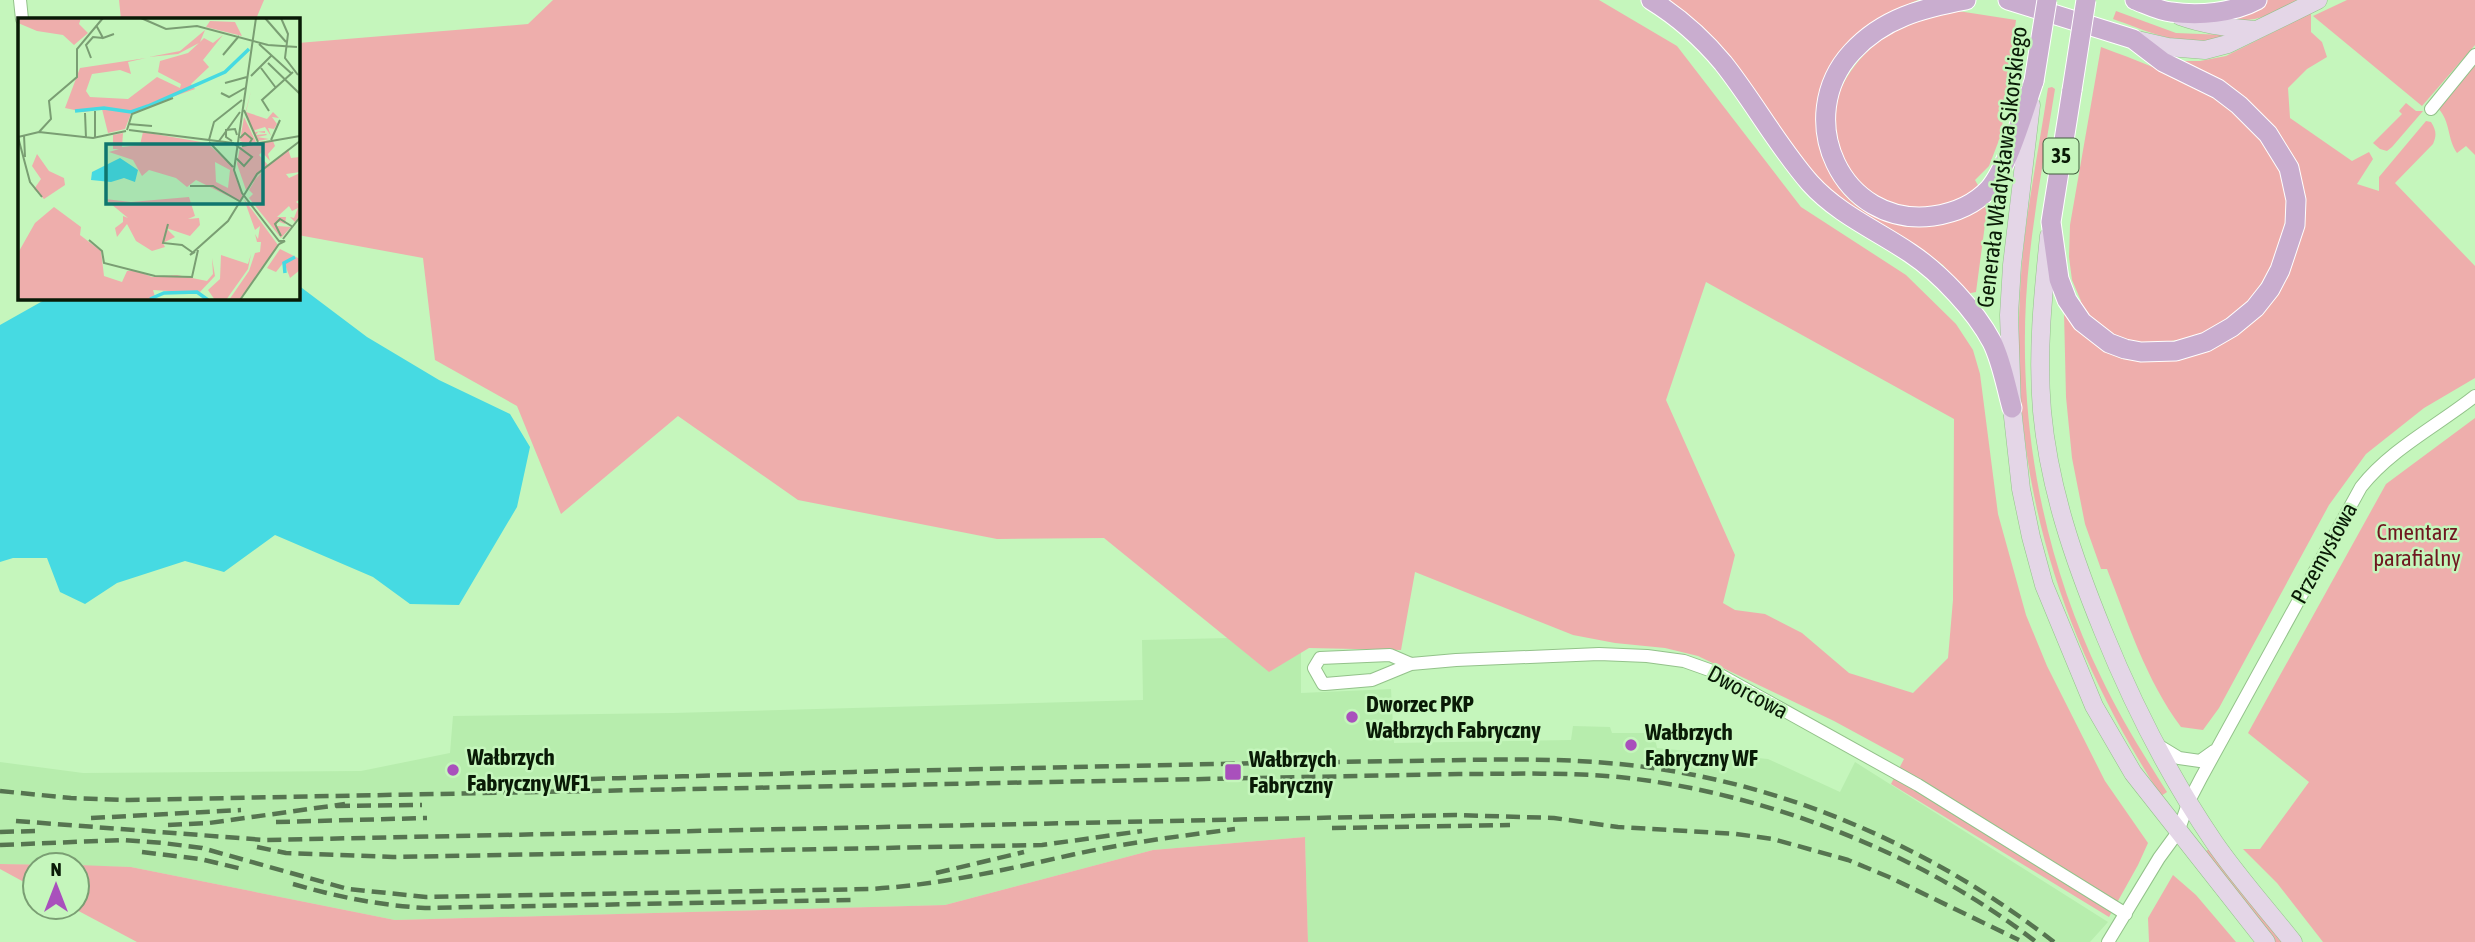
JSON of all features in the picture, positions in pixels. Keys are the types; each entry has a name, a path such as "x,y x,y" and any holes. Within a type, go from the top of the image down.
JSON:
{"main road":[{"path":"1651,0 1697,37 1722,62 1781,146 1813,185 1856,221 1911,253 1946,282 1992,343 2012,408"},
{"path":"1966,0 1924,8 1898,18 1852,52 1840,68 1826,106 1826,127 1839,174 1871,206 1903,217 1940,215 1962,208 1975,201 1992,184 2005,159 2034,81"},
{"path":"2008,0 2133,39 2168,47 2205,50 2228,44 2318,0"},
{"name":"Generała Władysława Sikorskiego","path":"2047,0 2034,81 2012,265 2009,315 2012,408 2021,489 2031,537 2045,585 2094,706 2133,773 2266,942"},
{"name":"35","path":"2086,0 2051,222 2040,322 2043,418 2051,472 2076,565 2125,684 2153,742 2214,841 2293,942"},
{"path":"2135,0 2202,24 2255,30"},
{"path":"2170,12 2221,12 2240,8 2257,0"},
{"path":"2051,222 2059,279 2067,300 2081,322 2095,334 2125,349 2141,352 2176,351 2206,342 2232,327 2255,308 2280,270 2295,225 2296,200 2289,168 2268,134 2239,105 2218,89 2163,62 2133,39"}],"street":[{"path":"20,0 22,18"},
{"path":"2431,108 2475,55"},
{"name":"Przemysłowa","path":"2108,942 2178,832 2189,801 2361,487 2373,472 2404,446 2446,419 2475,396"},
{"name":"Dworcowa","path":"1411,664 1390,655 1320,658 1314,668 1323,684 1372,680 1411,664 1456,660 1599,654 1684,661 1715,672 1919,785 2126,914"},
{"path":"2153,742 2179,758 2200,761 2218,748"}],"shaded area":[{"path":"1273,637 1301,646 1301,693 1391,689 1394,743 1571,740 1573,726 1610,727 1612,733 1654,733 1657,748 1768,759 1840,792 1855,762 2108,922 2090,942 1308,942 1305,837 1153,850 945,905 395,920 131,867 91,866 91,851 21,851 21,864 0,864 0,762 83,773 361,771 450,753 453,716 673,713 1143,700 1142,640"}],"green space":[{"path":"119,0 264,0 256,18 121,18"},
{"path":"553,0 1599,0 1677,46 1801,207 1906,275 1956,324 1973,350 1980,374 1998,514 2026,615 2047,666 2105,781 2148,843 2109,917 1891,784 1904,759 1834,721 1698,656 1665,648 1573,635 1415,572 1401,650 1309,648 1269,672 1104,538 997,539 798,500 678,416 561,514 517,406 435,360 423,258 299,235 299,43 528,24","holes":["1706,282 1954,419 1953,600 1948,658 1913,693 1849,673 1802,633 1765,614 1735,610 1723,603 1735,555 1666,400"]},
{"path":"1662,0 1918,0 1888,17 1836,68 1825,84 1816,115 1819,144 1830,173 1847,198 1867,213 1886,221 1908,225 1940,225 1959,219 1988,202 1976,292 1966,294 1943,265 1917,247 1869,221 1805,170"},
{"path":"2266,0 2300,0 2255,19 2225,18"},
{"path":"2347,0 2475,0 2475,45 2422,106 2313,16"},
{"path":"1958,11 2016,20 2001,135 1989,166 1975,180 1979,187 1959,201 1944,207 1916,209 1874,196 1863,188 1846,166 1836,139 1835,111 1843,84 1869,50 1891,32 1921,17"},
{"path":"2116,11 2176,33 2225,35 2227,38 2198,42 2169,38 2113,19"},
{"path":"2311,13 2311,32 2322,42 2327,57 2307,69 2288,88 2290,118 2352,161 2369,152 2373,159 2357,184 2379,191 2379,177 2426,121 2431,122 2434,128 2433,144 2395,183 2475,266 2475,378 2424,408 2366,454 2329,505 2219,708 2203,730 2181,727 2148,671 2107,569 2101,569 2085,524 2072,458 2066,397 2064,312 2074,325 2093,341 2123,354 2151,361 2271,299 2298,171 2181,61 2226,56"},
{"path":"2101,47 2192,84 2224,102 2247,122 2266,144 2284,181 2287,213 2280,242 2262,282 2236,313 2202,334 2159,342 2122,339 2103,330 2077,303 2081,301 2072,280 2069,257 2070,225"},
{"path":"2475,64 2475,155 2466,146 2457,153 2445,119 2438,108"},
{"path":"2048,88 2055,89 2034,220 2026,300 2027,397 2032,445 2050,540 2064,587 2108,692 2167,792 2161,796 2095,677 2069,617 2049,556 2034,493 2024,429 2019,362 2022,267"},
{"path":"2406,103 2416,111 2423,111 2392,147 2387,151 2380,149 2373,143 2402,114 2399,111"},
{"name":"Cmentarz parafialny","path":"2475,418 2475,942 2323,942 2277,883 2243,849 2260,849 2309,782 2248,733 2386,484"},
{"path":"1305,837 1308,942 137,942 91,918 91,866 131,867 395,920 945,905 1153,850"},
{"path":"2209,849 2283,942 2273,942 2203,853"},
{"path":"0,864 21,864 21,880 0,869"},
{"path":"2173,875 2196,895 2236,942 2149,942 2148,918"}],"water":[{"path":"299,286 367,337 439,380 510,414 530,447 517,507 459,605 410,604 373,577 275,535 224,572 185,561 117,583 85,604 60,592 47,558 13,558 0,562 0,325 46,299 299,299"}],"railway":[{"path":"591,779 1261,763 1566,760 1619,764 1736,784 1849,822 1956,875 2054,942"},
{"path":"0,791 129,800 1459,774 1599,775 1674,785 1729,797 1784,812 1839,832 1943,881 2036,942"},
{"path":"168,825 209,823 345,804"},
{"path":"336,806 422,805"},
{"path":"91,818 241,810"},
{"path":"16,821 265,840 1455,815 1554,818 1618,827 1736,834 1773,839 1848,860 2019,940"},
{"path":"276,822 427,818"},
{"path":"1332,828 1510,825"},
{"path":"0,845 123,840 163,843 202,848 348,889 426,897 896,887 971,876 1132,843 1235,829"},
{"path":"0,832 35,831"},
{"path":"257,847 286,853 393,857 1042,845 1142,831"},
{"path":"142,852 200,859 242,869"},
{"path":"936,873 1024,852"},
{"path":"293,884 358,900 425,908 853,900"}],"place":[{"name":"Dworzec PKP Wałbrzych Fabryczny","path":"1352,717"},
{"name":"Wałbrzych Fabryczny WF","path":"1631,745"},
{"name":"Wałbrzych Fabryczny WF1","path":"453,770"},
{"name":"Wałbrzych Fabryczny","path":"1233,772"}]}
